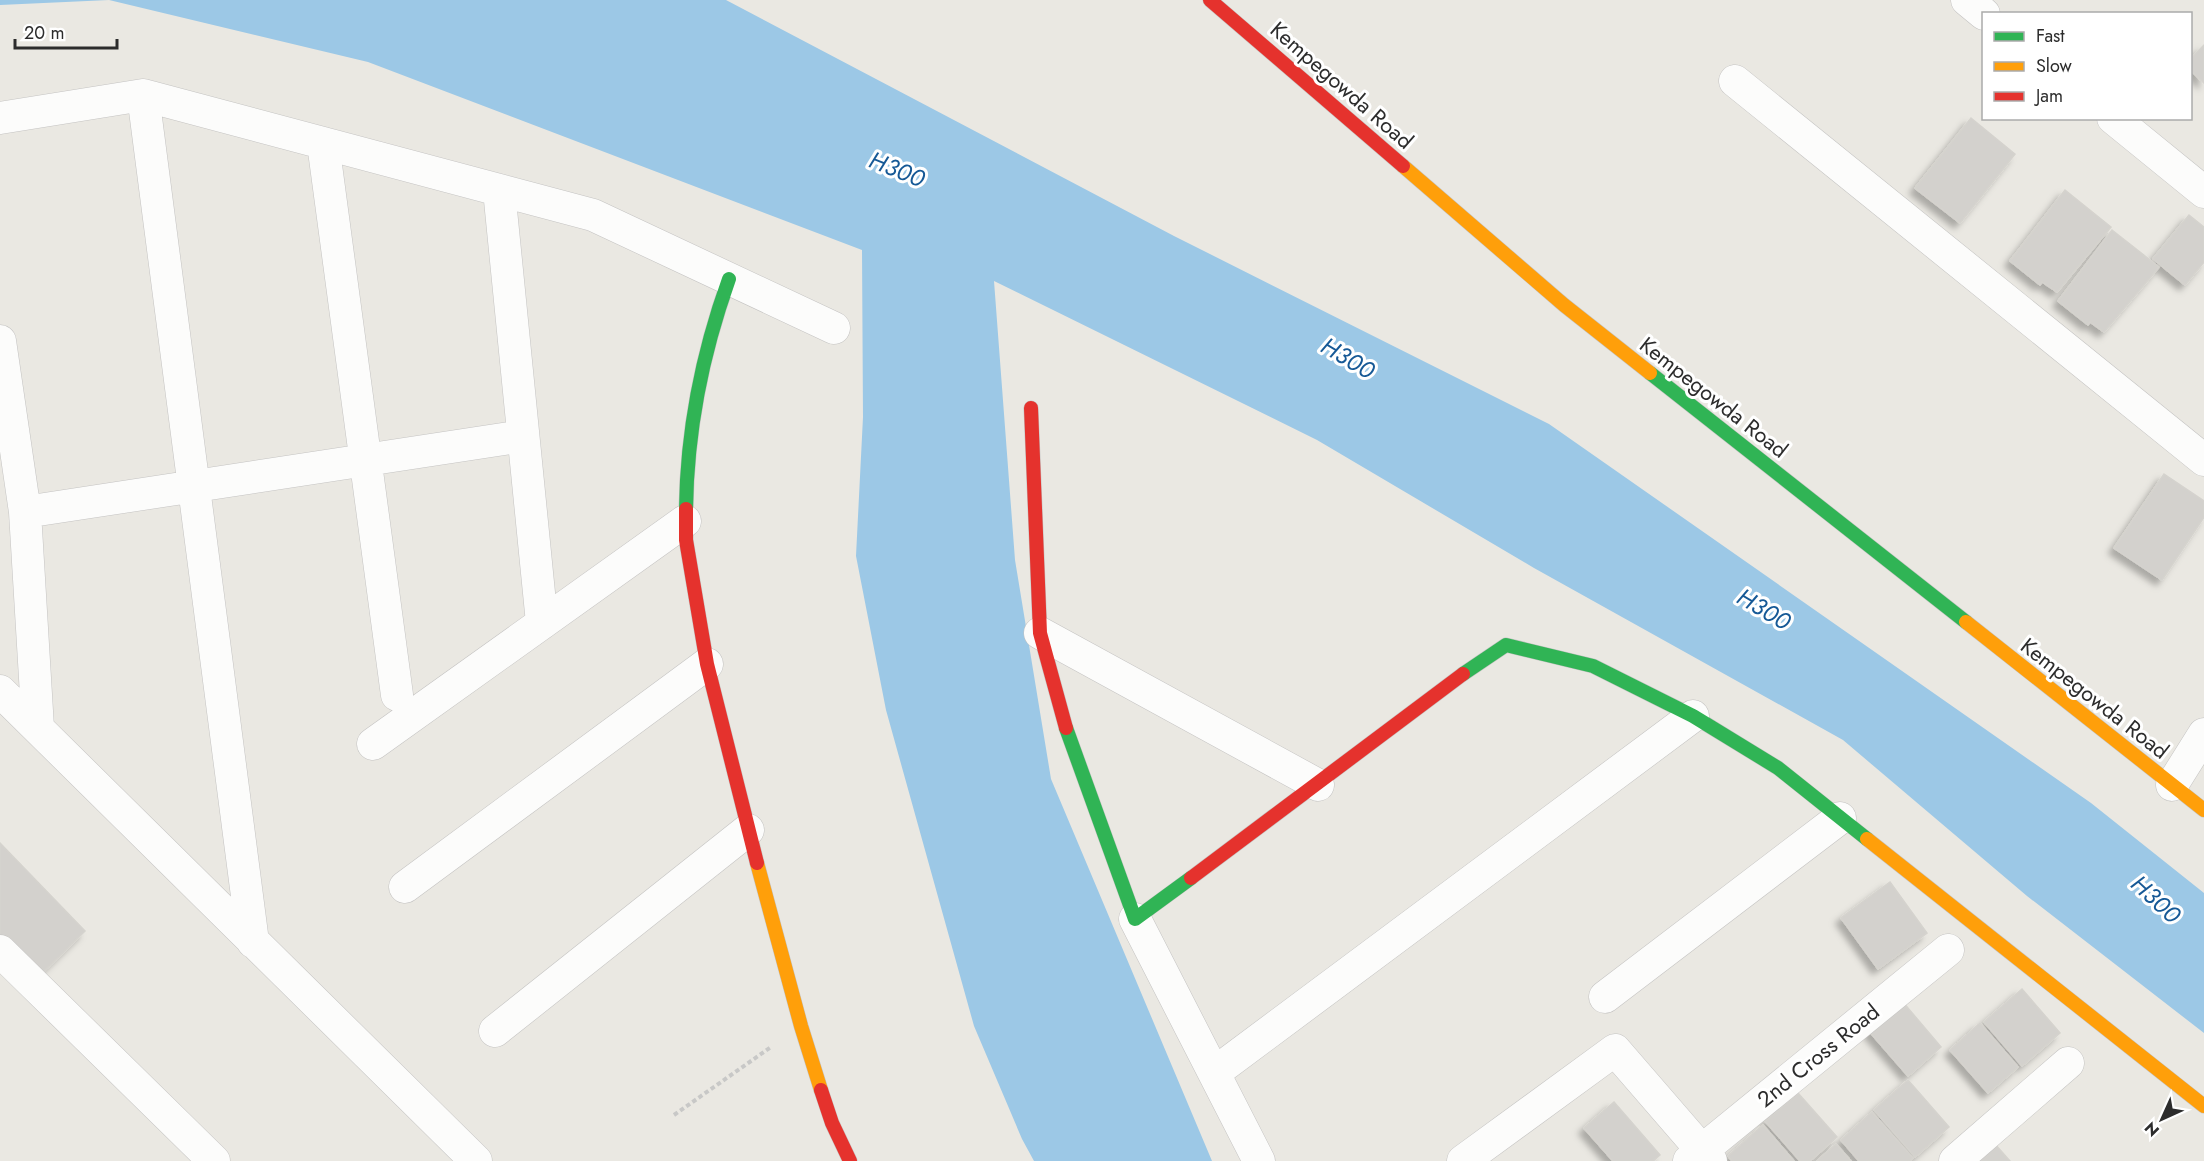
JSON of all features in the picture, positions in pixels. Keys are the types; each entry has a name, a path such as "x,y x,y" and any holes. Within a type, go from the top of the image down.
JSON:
{"street":[{"name":"Kempegowda Road","path":"1210,0 1564,306 2204,810"},
{"path":"1967,0 1982,13"},
{"path":"1735,81 2204,460"},
{"path":"0,118 143,95 593,215 834,328"},
{"path":"143,95 253,942"},
{"path":"2115,120 2204,192"},
{"path":"323,143 397,696"},
{"path":"499,190 542,623"},
{"path":"729,279 713,323 692,416 685,521 686,540 706,664 748,830 801,1026 832,1123 850,1161"},
{"path":"0,341 25,512 38,728"},
{"path":"1031,408 1040,633 1071,750 1135,919 1259,1161"},
{"path":"25,512 523,436"},
{"path":"373,744 685,521"},
{"path":"1040,633 1318,785"},
{"path":"1135,919 1318,785 1489,654 1506,645 1593,666 1693,716 1778,768 2204,1106"},
{"path":"405,887 706,664"},
{"path":"0,691 476,1161"},
{"path":"1214,1073 1693,716"},
{"path":"2172,785 2204,734"},
{"path":"1605,997 1840,818"},
{"path":"495,1031 748,830"},
{"name":"2nd Cross Road","path":"1700,1157 1948,950"},
{"path":"0,951 214,1161"},
{"path":"1463,1161 1615,1050 1700,1157"},
{"path":"1955,1161 2068,1063"}],"path":[{"path":"674,1115 801,1026"}],"water":[{"path":"0,0 109,0 0,5"},
{"name":"H300","path":"109,0 726,0 1174,236 1549,424 2091,803 2204,893 2204,1033 2027,896 1843,740 1534,568 1317,440 994,281 1015,560 1051,779 1212,1161 1034,1161 1022,1139 974,1026 886,710 856,556 863,417 862,250 368,62"}],"building":[{"path":"2204,45 2204,83 2192,72 2192,57"},
{"path":"1971,118 2015,154 1960,223 1915,188"},
{"path":"2065,190 2111,227 2057,292 2042,282 2040,285 2010,261"},
{"path":"2189,215 2204,227 2204,262 2185,285 2153,259"},
{"path":"2112,230 2159,267 2104,332 2090,322 2088,325 2058,301"},
{"path":"2164,474 2204,501 2204,517 2162,580 2114,548"},
{"path":"0,843 85,931 40,975 0,934"},
{"path":"1890,882 1927,933 1878,969 1841,918"},
{"path":"2022,989 2060,1033 2022,1066 1984,1022"},
{"path":"1902,1001 1941,1047 1908,1076 1868,1030"},
{"path":"1980,1023 2018,1067 1988,1093 1950,1050"},
{"path":"1908,1080 1949,1127 1915,1157 1874,1110"},
{"path":"1798,1093 1837,1137 1810,1161 1800,1161 1765,1121"},
{"path":"1614,1102 1660,1155 1653,1161 1613,1161 1584,1128"},
{"path":"1872,1112 1913,1158 1910,1161 1859,1161 1841,1140"},
{"path":"1763,1125 1794,1161 1732,1161 1728,1156"},
{"path":"1994,1143 2010,1161 1974,1161"},
{"path":"1836,1144 1851,1161 1817,1161"}],"traffic: fast":[{"path":"686,509 689,450 698,392 711,335 729,279"},
{"path":"1650,373 1966,622"},
{"path":"1463,674 1506,645 1593,666 1693,716 1778,768 1867,839"},
{"path":"1066,728 1135,919 1191,878"}],"traffic: slow":[{"path":"1403,166 1564,305 1650,373"},
{"path":"1966,622 2204,810"},
{"path":"1867,839 2204,1106"},
{"path":"757,863 801,1026 821,1090"}],"traffic: jam":[{"path":"1210,0 1403,166"},
{"path":"1031,408 1040,633 1066,728"},
{"path":"686,509 686,540 707,664 757,863"},
{"path":"1191,878 1463,674"},
{"path":"821,1090 832,1123 850,1161"}]}
